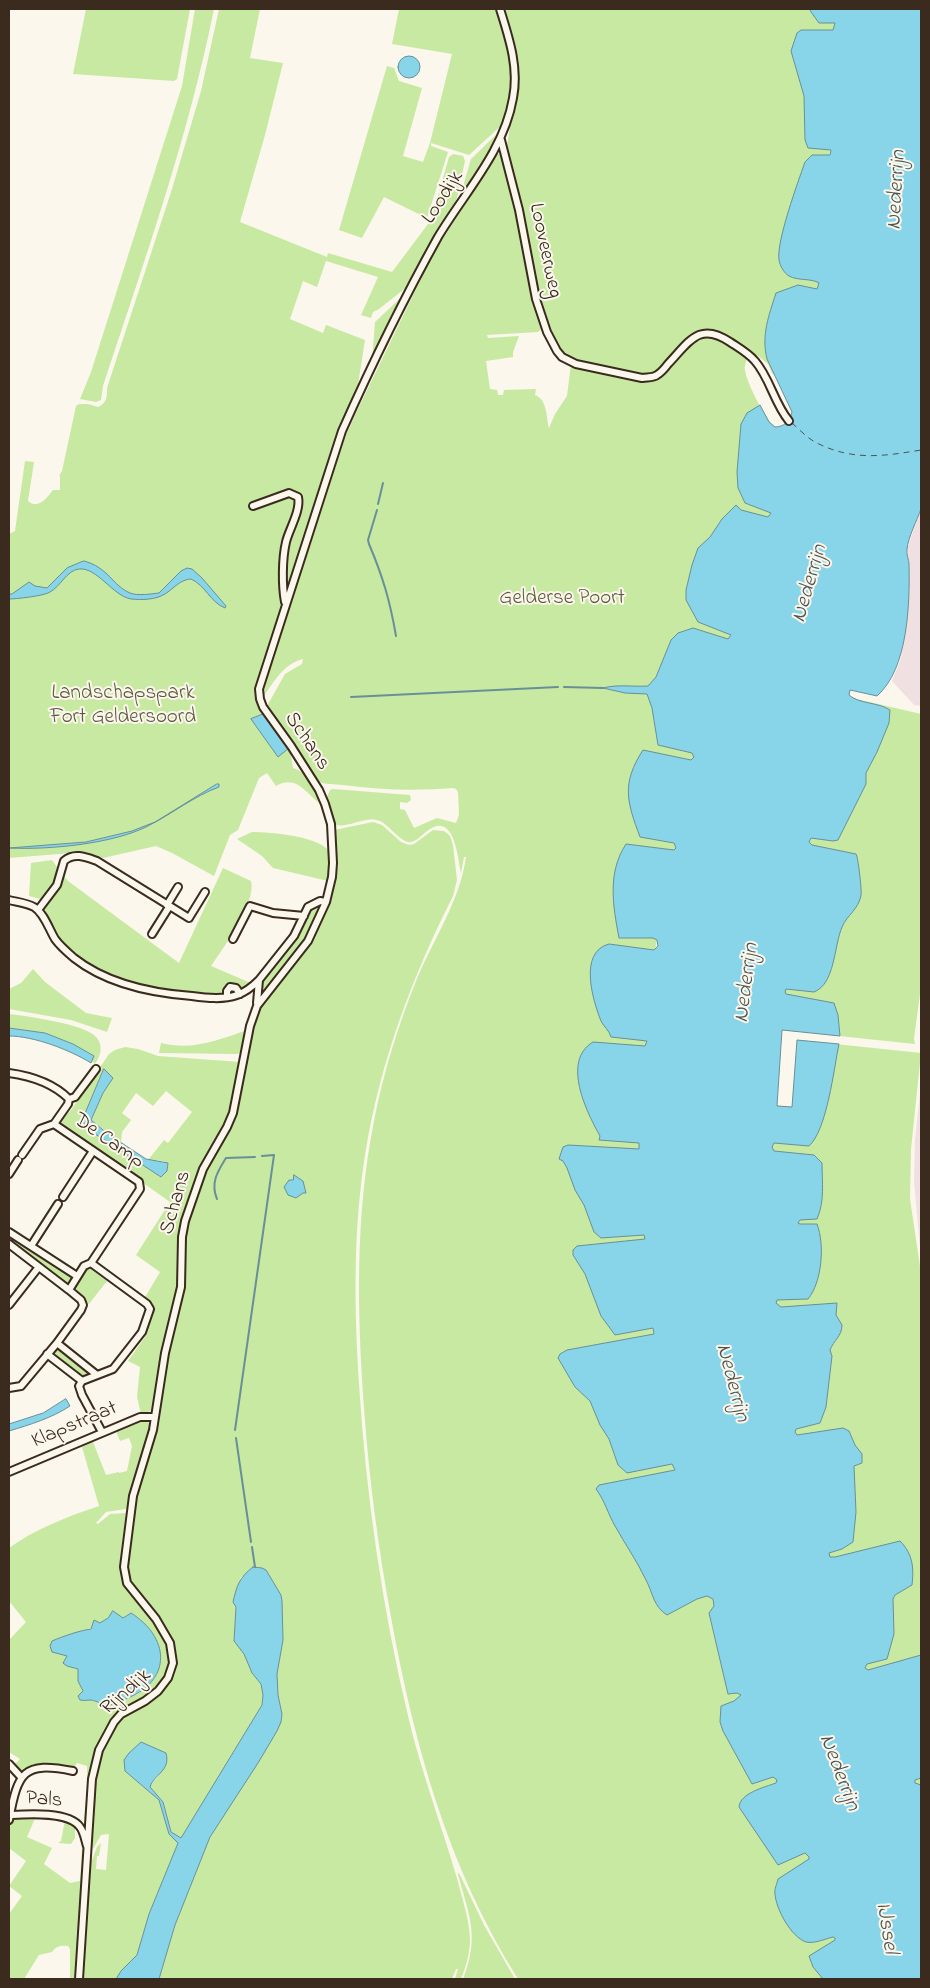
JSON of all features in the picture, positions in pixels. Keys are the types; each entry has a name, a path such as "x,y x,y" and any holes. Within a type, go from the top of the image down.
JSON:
{"street":[{"name":"Loodijk","path":"358,397 436,242 501,140 509,117 515,85 512,48 500,9"},
{"name":"Looveerweg","path":"501,140 518,210 536,299 547,332 557,351 569,361 586,367 642,378 652,377 660,372 692,338 711,332 723,337 753,358 765,376 788,421"},
{"name":"Schans","path":"257,1006 308,940 326,902 332,877 333,863 330,824 325,804 319,790 266,712 260,699 259,689 342,431 358,397"},
{"name":"Schans","path":"253,506 289,492 298,497 298,504 286,542 283,591 286,603"},
{"path":"38,910 57,885 64,861 75,856 84,856 97,861 189,918 205,892"},
{"path":"152,934 178,887"},
{"path":"9,900 33,906 38,910 57,941 65,950 86,966 108,978 141,990 162,994 211,998 227,997 248,990 259,980 288,945 308,907 320,901 326,902"},
{"path":"233,939 250,906 272,914 304,916"},
{"name":"Schans","path":"155,1417 165,1353 181,1287 181,1244 185,1221 203,1169 230,1121 240,1081 250,1026 257,1006 259,980"},
{"path":"69,1099 75,1097 96,1069"},
{"path":"9,1073 26,1076 48,1084 69,1099"},
{"path":"9,1174 40,1129 54,1124 68,1104 69,1099"},
{"name":"De Camp","path":"54,1124 139,1182 140,1189 91,1263 84,1266 69,1290"},
{"path":"63,1197 93,1151"},
{"path":"31,1246 58,1204"},
{"path":"9,1232 77,1276"},
{"path":"9,1244 69,1290 81,1300 83,1305 57,1343 20,1386 9,1388"},
{"path":"91,1263 147,1304 150,1309 142,1332 113,1369 82,1381 79,1386 102,1432"},
{"path":"9,1305 38,1268"},
{"path":"57,1343 97,1375"},
{"path":"48,1354 82,1381"},
{"name":"Klapstraat","path":"9,1472 140,1417 155,1417"},
{"name":"Rijndijk","path":"79,1979 92,1779 97,1758 103,1741 114,1722 121,1714 145,1701 158,1691 168,1678 173,1663 172,1650 167,1636 156,1619 130,1588 124,1572 125,1546 131,1502 153,1430 155,1417"},
{"name":"Pals","path":"9,1764 21,1777"},
{"name":"Pals","path":"73,1771 36,1767 21,1777 13,1797 9,1817 45,1815 72,1820 80,1827 88,1847"}],"shaded area":[{"path":"921,509 921,706 914,705 892,681 901,658 904,637 909,567 907,549"},
{"path":"921,1085 921,1258 914,1182 915,1139"}],"green space":[{"path":"86,9 190,9 177,79 174,81 73,74"},
{"path":"195,9 214,9 178,152 103,386 101,400 96,402 80,399 91,372 182,86"},
{"name":"Landschapspark Fort Geldersoord","path":"219,9 260,9 250,58 283,63 240,222 327,257 328,253 392,272 431,220 449,157 453,154 463,156 465,161 455,207 412,283 373,312 371,318 361,315 378,277 326,261 317,287 303,281 290,319 323,333 326,325 365,340 357,391 339,437 270,642 257,691 261,709 293,754 291,756 293,768 309,778 322,805 296,784 290,782 276,786 267,773 259,778 238,830 230,835 214,876 156,846 103,858 84,852 9,858 9,534 15,531 25,461 34,462 28,501 39,504 53,490 60,490 59,476 62,471 76,406 88,404 98,407 106,399 107,388 172,189 201,91"},
{"path":"399,9 498,9 512,62 511,97 503,124 469,155 431,143 431,146 448,152 427,218 384,197 362,238 339,230 387,66 394,68 399,81 422,88 403,156 423,162 430,143 452,54 392,44"},
{"path":"503,9 835,9 836,25 830,149 819,284 793,413 768,364 757,355 758,359 741,345 720,333 707,331 654,373 647,376 581,361 581,363 566,356 556,345 548,330 539,301 507,145 517,84"},
{"path":"501,130 494,147 459,200 471,159"},
{"name":"Gelderse Poort","path":"496,153 503,155 543,328 538,332 487,335 488,338 519,336 513,357 486,361 490,389 497,390 498,395 503,395 504,390 536,389 535,395 542,401 546,410 549,428 555,414 567,396 571,364 596,372 646,381 656,379 664,374 693,344 712,336 747,358 745,364 746,376 762,409 775,427 771,513 731,634 695,756 656,945 647,1041 641,1145 645,1240 653,1330 675,1469 741,1694 811,1856 848,1979 518,1979 493,1937 453,1849 423,1758 400,1664 378,1539 366,1434 359,1300 363,1193 374,1121 392,1050 416,981 452,905 463,873 466,857 464,857 461,873 454,840 445,827 438,826 430,829 416,840 407,842 380,821 363,820 346,825 335,825 326,799 330,790 333,789 410,795 411,800 407,803 400,802 400,809 405,810 414,828 437,818 456,823 459,815 458,792 453,788 384,789 327,784 317,781 267,706 285,674 302,664 303,659 284,669 263,697 262,694 346,435 433,254"},
{"path":"408,291 372,361 375,322"},
{"path":"848,697 921,714 921,986 914,1039 915,1044 782,1030 785,991 810,837"},
{"path":"373,822 382,825 401,842 409,845 414,844 433,830 444,831 450,836 453,845 457,880 453,896 411,988 380,1083 372,1116 362,1178 357,1237 356,1295 357,1354 362,1426 376,1551 390,1634 413,1737 466,1912 470,1942 467,1961 461,1979 455,1979 458,1969 456,1969 452,1979 159,1979 175,1925 210,1837 277,1731 282,1713 278,1695 277,1674 283,1640 281,1595 266,1570 241,1577 233,1602 236,1607 234,1641 244,1654 252,1673 261,1684 262,1705 181,1839 171,1832 163,1802 150,1787 151,1783 157,1778 167,1755 166,1753 141,1742 129,1753 125,1771 159,1800 169,1834 178,1843 149,1914 137,1955 121,1971 116,1979 81,1979 89,1868 97,1847 101,1843 96,1869 106,1870 109,1834 101,1835 90,1854 93,1793 98,1763 113,1728 126,1715 153,1700 165,1685 175,1661 175,1652 166,1631 129,1583 126,1573 131,1516 179,1309 185,1227 202,1178 228,1130 254,1019 267,997 307,947 316,933 322,918 326,907 334,830"},
{"path":"252,832 295,836 318,843 326,848 331,854 332,860 328,881 273,868 262,856 237,839"},
{"path":"52,860 59,870 54,885 44,900 29,896 31,863"},
{"path":"223,868 251,881 251,890 249,900 238,925 211,966 253,984 243,992 233,984 225,989 221,996 184,995 147,989 115,979 86,963 61,942 43,912 45,906 59,887 63,875 68,881 179,963"},
{"path":"320,904 322,905 305,942 261,996 261,983 311,909"},
{"path":"33,969 45,982 86,1013 112,1018 107,1032 71,1020 9,1009 9,989 21,983"},
{"path":"9,1014 54,1021 89,1032 98,1039 101,1046 97,1061 95,1064 92,1061 94,1056 73,1044 45,1033 9,1028"},
{"path":"248,1030 245,1051 237,1054 159,1053 161,1043 184,1046 194,1045 215,1041"},
{"path":"797,1040 921,1053 911,1149 910,1199 921,1273 921,1798 865,1668 828,1553 795,1431 776,1302 771,1147 775,1105 792,1107"},
{"path":"125,1047 158,1056 240,1062 230,1118 197,1173 183,1220 180,1284 156,1405 150,1411 141,1414 137,1397 140,1367 128,1361 145,1337 153,1305 144,1299 160,1272 136,1255 170,1202 60,1124 60,1121 71,1110 109,1054","holes":["102,1072 113,1078 103,1093 91,1120 121,1143 122,1132 131,1120 122,1113 136,1093 153,1106 166,1091 192,1112 168,1143 164,1140 148,1160 163,1161 168,1167 161,1177 86,1128"]},
{"path":"9,1234 72,1276 69,1284 66,1285 9,1242"},
{"path":"89,1268 107,1281 89,1304 73,1289 85,1269"},
{"path":"58,1347 85,1368 88,1374 84,1378 52,1354"},
{"path":"142,1420 147,1420 151,1427 130,1503 126,1509 106,1512 96,1523 98,1524 110,1514 126,1513 121,1557 124,1582 153,1619 168,1644 171,1660 169,1672 155,1692 123,1710 99,1747 87,1843 83,1829 87,1790 87,1766 77,1763 73,1769 36,1765 22,1775 14,1765 20,1759 9,1752 9,1640 26,1622 9,1601 9,1548 52,1524 99,1506 82,1447 93,1442 106,1475 127,1471 132,1446 129,1438 120,1441 116,1431","holes":["130,1613 144,1623 161,1661 154,1679 138,1694 115,1703 102,1704 91,1700 80,1700 78,1696 83,1691 78,1681 78,1669 67,1666 67,1656 64,1654 58,1639 101,1623 110,1615 123,1618"]},
{"path":"36,1816 27,1837 52,1848 44,1864 70,1883 80,1881 82,1848 79,1831 86,1848 77,1979 70,1979 70,1949 68,1946 63,1946 57,1947 52,1952 39,1955 24,1979 9,1979 9,1914 22,1896 9,1886 26,1861 9,1848 9,1830 12,1818"},
{"path":"65,1820 75,1825 75,1838 71,1844 58,1843 61,1841"},
{"path":"459,1873 484,1925 515,1979 463,1979 468,1964 472,1938 469,1914"}],"water":[{"path":"810,9 921,9 921,509 907,549 909,598 905,635 895,670 877,696 850,690 849,695 853,698 890,710 889,723 866,773 866,784 838,840 811,838 809,842 812,845 856,854 861,887 860,900 842,927 830,973 821,988 814,992 786,989 785,992 786,994 834,1003 838,1015 840,1036 782,1030 777,1106 792,1107 797,1040 839,1044 825,1113 821,1127 809,1146 774,1143 772,1147 774,1151 814,1155 822,1163 823,1184 820,1212 817,1219 800,1220 798,1223 817,1224 821,1242 821,1263 816,1283 808,1299 777,1300 776,1303 781,1307 837,1303 836,1315 842,1325 841,1332 830,1350 832,1356 826,1407 820,1423 796,1429 795,1432 797,1435 843,1428 849,1431 855,1445 862,1454 862,1463 854,1466 856,1512 853,1542 842,1549 829,1553 830,1557 900,1541 908,1551 912,1562 912,1585 895,1595 893,1599 894,1634 887,1659 867,1664 865,1668 868,1670 921,1655 921,1778 915,1780 915,1783 921,1785 921,1979 823,1979 813,1967 809,1956 835,1940 835,1938 806,1942 800,1939 785,1922 776,1900 775,1890 778,1879 809,1859 809,1857 805,1853 778,1865 739,1807 740,1802 748,1794 776,1783 777,1780 773,1777 752,1784 723,1731 720,1722 721,1706 734,1701 741,1695 737,1693 728,1694 709,1613 714,1606 713,1599 707,1596 697,1599 667,1615 662,1611 596,1489 599,1485 675,1470 672,1464 627,1473 618,1465 609,1439 600,1425 590,1401 575,1387 558,1358 560,1354 567,1350 654,1334 653,1328 615,1335 601,1316 585,1274 573,1255 573,1250 577,1246 645,1239 644,1235 601,1238 594,1232 567,1168 563,1161 559,1159 563,1147 568,1145 639,1149 639,1143 599,1140 600,1136 589,1114 580,1088 579,1061 584,1051 593,1042 645,1046 647,1041 611,1037 601,1021 595,1002 590,978 591,967 599,949 609,944 654,950 658,946 657,940 653,938 619,938 613,890 616,866 626,844 674,850 676,848 674,843 640,837 629,803 629,783 631,773 643,750 691,760 694,757 692,753 658,745 652,708 647,694 625,693 603,688 648,686 656,677 671,640 678,633 693,628 728,639 731,635 698,622 686,600 686,590 692,565 698,548 710,537 722,519 736,505 741,510 768,517 771,513 745,503 738,488 737,472 741,424 747,413 760,405 769,422 775,427 786,423 792,412 767,359 765,350 765,333 776,293 798,285 817,289 819,283 789,276 782,269 779,260 784,226 805,162 812,155 830,155 831,150 808,148 805,140 804,96 791,51 797,33 801,30 833,30 835,23 819,23"},
{"path":"409,56 417,59 420,67 417,75 409,78 401,75 398,67 401,59"},
{"path":"84,561 105,572 124,590 136,594 159,593 181,571 187,568 192,569 226,606 225,608 220,605 200,585 191,579 180,582 165,594 157,597 131,599 118,593 92,572 79,569 67,575 54,590 47,593 9,599 9,594 12,594 29,582 35,586 47,588 67,568"},
{"path":"264,714 289,748 278,757 251,719"},
{"path":"219,784 219,787 201,795 157,821 148,826 134,832 99,841 61,847 9,848 86,842 132,831 155,822"},
{"path":"9,1028 45,1033 73,1044 94,1056 91,1063 73,1053 51,1045 29,1038 9,1036"},
{"path":"104,1069 113,1078 103,1093 91,1120 108,1134 146,1159 168,1163 167,1171 161,1177 86,1128 83,1121 84,1116"},
{"path":"294,1175 303,1181 306,1193 296,1198 288,1195 284,1187 289,1180 293,1180"},
{"path":"66,1399 70,1406 56,1414 9,1431 9,1424 43,1413"},
{"path":"253,1567 266,1570 281,1595 283,1640 277,1674 278,1695 282,1714 281,1722 258,1763 210,1837 175,1925 159,1979 116,1979 121,1971 137,1955 149,1914 178,1843 169,1834 159,1800 125,1771 124,1760 141,1742 166,1753 166,1764 150,1787 163,1802 171,1832 181,1838 262,1705 261,1684 252,1673 244,1654 234,1641 236,1607 233,1602 234,1596 242,1578"},
{"path":"113,1611 123,1618 131,1613 144,1623 153,1634 159,1645 161,1657 159,1669 153,1680 143,1690 114,1704 107,1705 91,1700 80,1700 78,1696 83,1691 78,1681 78,1669 63,1663 67,1656 52,1652 50,1646 52,1641 91,1629 94,1620 100,1623 108,1618"}],"waterway":[{"path":"378,504 383,483"},
{"path":"377,510 368,540 386,589 396,636"},
{"path":"351,697 558,687"},
{"path":"564,687 603,688"},
{"path":"235,1430 274,1155 262,1156"},
{"path":"217,1199 214,1188 215,1182 226,1158 255,1157"},
{"path":"236,1438 251,1542"},
{"path":"252,1547 255,1567"}],"ferry route":[{"path":"792,423 815,442 845,453 870,456 921,450"}],"water label":[{"name":"Nederrijn","path":"898,190"},
{"name":"Nederrijn","path":"811,584"},
{"name":"Nederrijn","path":"748,983"},
{"name":"Nederrijn","path":"731,1383"},
{"name":"Nederrijn","path":"838,1773"},
{"name":"IJssel","path":"885,1928"}]}
